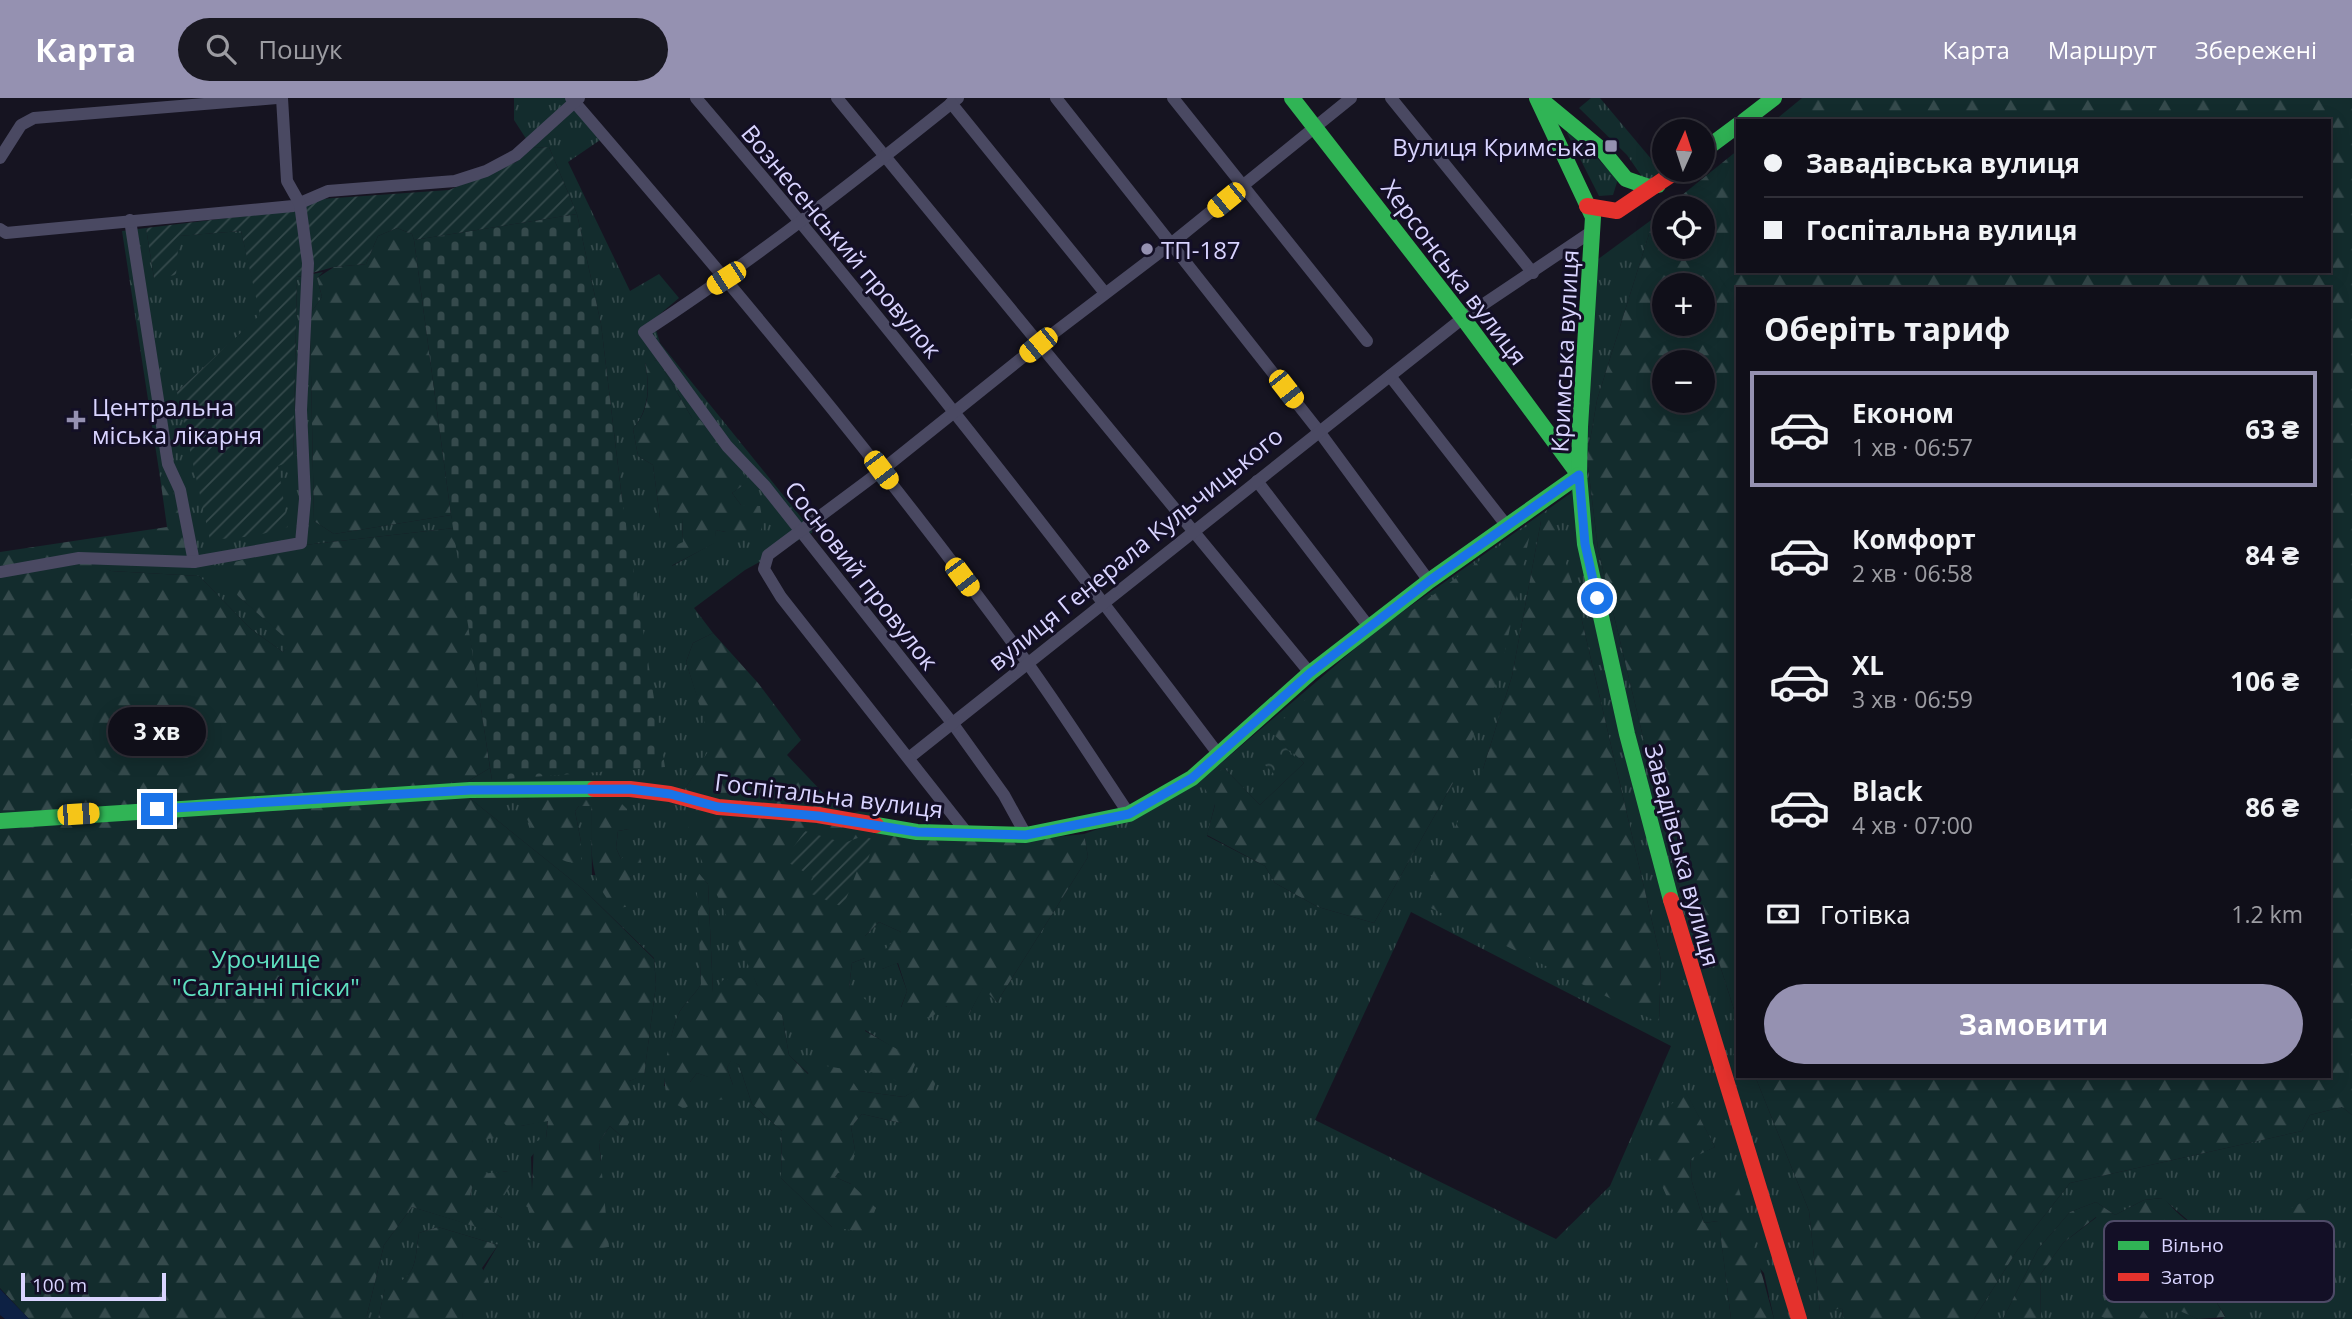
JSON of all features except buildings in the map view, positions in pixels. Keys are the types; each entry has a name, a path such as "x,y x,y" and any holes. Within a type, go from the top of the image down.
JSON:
{"street":[{"path":"0,158 21,125 34,118 277,98"},
{"path":"0,572 79,558 194,562 301,543 305,499 301,410 308,263 300,204 287,181 282,98"},
{"name":"Вознесенський провулок","path":"696,98 802,222 956,412 1219,755"},
{"path":"836,98 1310,673"},
{"path":"1056,98 1318,430 1429,581"},
{"path":"1173,98 1367,341"},
{"name":"Херсонська вулиця","path":"1292,98 1463,318 1579,475"},
{"path":"967,833 910,757 781,597 764,569 768,555 802,532 1038,345 1172,243 1351,98"},
{"path":"1391,98 1533,273"},
{"name":"Кримська вулиця","path":"1538,98 1561,114 1603,151 1626,179"},
{"name":"Кримська вулиця","path":"1538,98 1593,216 1579,475"},
{"path":"1747,119 1774,98"},
{"path":"0,229 6,233 300,204 328,191 455,181 486,171 516,155 575,100 726,278 881,470 1026,662 1129,814"},
{"path":"726,278 802,222 883,155 955,101 1105,293"},
{"path":"1553,133 1553,122 1561,114"},
{"path":"1715,143 1736,127"},
{"path":"1617,211 1628,194 1626,179 1649,187 1658,185"},
{"path":"1587,206 1617,211 1662,182"},
{"name":"Кримська вулиця","path":"1594,230 1603,219 1617,211"},
{"path":"130,220 168,464 180,490 194,562"},
{"name":"вулиця Генерала Кульчицького","path":"910,757 1026,662 1194,534 1318,430 1463,318 1594,230"},
{"name":"Сосновий провулок","path":"726,278 644,332 727,446 802,532 953,724 1004,796 1026,835"},
{"path":"1390,376 1507,526"},
{"name":"Госпітальна вулиця","path":"0,821 470,790 630,789 670,794 718,807 818,816 917,832 1026,835 1129,814 1192,778 1310,673 1429,581 1579,475"},
{"name":"Завадівська вулиця","path":"1579,475 1585,544 1627,734 1701,1006 1799,1319"},
{"path":"1257,481 1369,627"}],"green space":[{"path":"514,98 569,98 603,138 568,162 630,291 659,274 679,298 653,320 660,343 813,532 745,570 694,608 713,633 693,643 686,662 713,745 685,789 757,985 897,1050 865,1030 849,988 852,963 865,958 865,936 879,922 901,932 882,969 897,963 907,991 901,1007 945,1006 969,1014 983,987 997,1002 1088,857 1084,834 1151,810 1220,764 1378,629 1571,493 1582,271 1652,219 1597,400 1587,458 1598,549 1688,925 1707,925 1736,1016 1736,1078 1756,1078 1809,1211 1820,1312 1842,1308 1843,1319 1774,1319 1764,1273 1718,1221 1704,1223 1692,1182 1690,1158 1715,1147 1686,1093 1685,1237 1720,1230 1731,1319 462,1319 463,1305 498,1245 438,1227 419,1233 415,1261 409,1274 404,1280 385,1289 378,1319 366,1319 384,1245 412,1207 501,1234 502,1218 470,1197 473,1183 509,1171 480,1175 472,1141 502,1121 521,1126 548,1120 546,1138 531,1157 532,1191 601,1161 599,1142 610,1126 622,1137 629,1081 644,1075 656,985 654,958 584,890 467,796 465,783 490,768 492,780 622,499 601,324 577,214 549,147 532,148 514,120","holes":["658,360 692,418 748,481 732,493 741,505 726,532 716,530 714,543 672,566 683,542 682,518 660,518 653,465 638,456 633,429 647,398 645,363","1541,521 1576,595 1661,960 1659,1023 1483,769 1512,676","1270,730 1453,783 1374,923 1318,907 1275,883 1265,866 1207,836 1224,768 1260,805 1304,763","575,795 629,829 618,831 616,848 621,859 640,857 642,869 630,877 592,875 591,806 579,806 575,811 581,842 580,863 520,799","697,872 708,884 713,994 782,1015 789,1055 809,1074 859,1091 904,1097 937,1078 901,1123 862,1114 851,1127 855,1150 835,1177 851,1184 832,1227 781,1178 782,1131 752,1104 739,1065 731,1060 727,1068 733,1085 697,1073 690,1082 664,1086 675,1023 680,1011 701,984","1411,912 1671,1046 1610,1186 1556,1239 1315,1120"]},
{"path":"1591,98 1600,98 1652,160 1652,180 1645,181 1627,155 1579,108"},
{"path":"1802,98 2352,98 2352,1115 2342,1107 2310,1115 2302,1131 2070,1183 2018,1249 1974,1319 1843,1319 1842,1308 1820,1313 1809,1211 1756,1078 2331,1078 2331,287 1736,287 1736,1016 1707,925 1688,925 1598,549 1587,458 1597,400 1652,224 1652,259 1715,259 1715,196 1681,196 1698,182 1715,182 1715,169 1736,152 1736,273 2331,273 2331,119 1776,119"},
{"path":"1570,131 1618,179 1613,195 1599,196 1567,133"},
{"path":"549,147 577,214 414,240 412,234 397,228 378,236 366,264 334,267 297,277 293,461 278,466 288,527 255,536 210,540 177,392 260,315 241,231 179,236 176,275 154,278 146,228 294,210 321,199 449,190 516,162 532,148"},
{"path":"577,214 601,324 622,499 665,767 492,780 451,515 414,240"},
{"path":"146,228 154,278 178,236 241,231 261,315 177,392 278,465 293,460 297,277 323,272 317,278 322,297 312,311 310,324 314,521 334,534 451,515 454,528 287,547 238,596 291,642 283,652 251,629 199,576 111,571 100,566 101,555 183,535 169,476 160,477 122,231"},
{"path":"397,228 412,234 414,240 451,515 334,534 314,521 310,324 312,311 322,297 317,278 334,267 366,264 378,236"},
{"path":"658,360 692,418 700,420 749,481 732,493 741,505 760,506 763,523 760,533 731,543 726,532 716,530 715,543 671,566 666,550 683,542 682,518 660,518 653,465 638,456 633,429 646,406 648,381 645,362"},
{"name":"Урочище \"Салганні піски\"","path":"169,475 190,560 101,555 100,565 111,571 199,576 251,629 283,652 290,642 238,596 221,566 287,547 454,528 490,768 465,783 467,796 584,890 654,959 656,985 644,1076 629,1081 637,1106 622,1137 610,1126 599,1142 609,1247 574,1253 522,1238 530,1209 517,1200 532,1191 534,1142 546,1138 548,1121 521,1126 512,1132 502,1121 495,1138 472,1141 483,1158 481,1174 509,1171 517,1175 504,1196 473,1184 470,1196 502,1218 502,1235 412,1207 384,1245 366,1319 29,1319 0,1288 0,552 167,527 160,477"},
{"path":"1552,519 1576,595 1661,960 1659,1023 1419,902 1483,769 1512,676 1541,521"},
{"path":"1525,527 1531,529 1500,675 1453,783 1374,923 1318,907 1275,883 1265,866 1207,835 1215,805 1202,784 1224,768 1260,805 1304,763 1270,731 1379,635"},
{"path":"713,633 758,683 801,740 787,755 844,815 869,809 883,823 1029,840 1084,834 1088,857 997,1002 983,988 969,1014 961,1018 946,1006 930,1018 901,1008 907,991 898,963 882,969 883,952 901,932 879,922 865,936 865,958 852,963 849,988 875,1006 865,1031 897,1049 911,1043 920,1054 906,1084 838,1061 757,985 689,832 685,789 712,745 686,662 693,643"},
{"path":"1280,742 1297,759 1278,778 1261,761"},
{"path":"575,795 616,798 627,809 629,829 618,831 616,848 621,859 630,850 640,857 643,870 630,877 635,906 616,908 600,886 591,848 591,806 579,806 575,811 581,842 581,863 569,862 549,851 541,842 528,821 520,799"},
{"path":"805,831 844,843 863,836 875,840 864,870 857,871 843,907 809,893 813,877 784,860"},
{"path":"696,870 708,884 713,993 723,980 741,978 782,1015 789,1055 808,1074 814,1064 844,1069 859,1091 904,1097 938,1076 926,1109 901,1123 862,1114 851,1127 855,1150 850,1170 838,1173 835,1177 851,1184 876,1208 862,1232 832,1227 781,1178 782,1131 752,1104 739,1065 731,1061 727,1068 733,1085 728,1099 716,1100 709,1094 708,1077 697,1073 690,1082 696,1093 694,1102 684,1109 670,1100 666,1093 666,1058 675,1023 680,1011 701,984"},
{"path":"1686,1092 1715,1147 1690,1159 1692,1182 1704,1223 1718,1221 1720,1193 1737,1182 1774,1319 1731,1319 1720,1231 1685,1238 1648,1154 1662,1112"},
{"path":"2342,1107 2352,1115 2352,1319 2222,1319 2225,1316 2216,1302 2334,1302 2334,1221 2309,1221 2313,1196 2284,1214 2258,1221 2189,1221 2162,1198 2144,1200 2115,1215 2096,1202 2070,1212 2038,1249 2003,1319 1974,1319 2018,1249 2070,1183 2302,1131 2310,1115"},
{"path":"2313,1196 2324,1221 2258,1221"},
{"path":"2163,1198 2188,1221 2104,1221 2104,1235 2096,1217 2063,1243 2040,1275 2041,1319 2003,1319 2038,1249 2070,1212 2096,1202 2115,1215 2144,1200"},
{"path":"2097,1217 2104,1233 2104,1302 2168,1302 2198,1319 2041,1319 2040,1275 2063,1243"},
{"path":"438,1227 498,1245 482,1268 488,1279 486,1298 464,1305 462,1319 378,1319 385,1288 404,1279 412,1268 419,1233"},
{"path":"2137,1302 2149,1319 2107,1319 2100,1316 2100,1306 2106,1305 2119,1310"},
{"path":"2167,1302 2216,1302 2225,1317 2198,1319 2173,1308"}],"water":[{"path":"0,1289 29,1319 5,1319 0,1315"}],"traffic: fast":[{"path":"1292,98 1463,318 1579,475"},
{"path":"1537,98 1593,217 1580,427 1579,475 1585,544 1627,734 1671,900"},
{"path":"1539,98 1603,151 1626,179 1649,187 1658,185"},
{"path":"1747,119 1774,98"},
{"path":"1715,142 1736,126"},
{"path":"876,825 917,832 1026,835 1129,814 1192,778 1310,673 1429,581 1579,475"},
{"path":"0,821 470,790 594,789"}],"traffic: jam":[{"path":"1587,206 1617,211 1660,182"},
{"path":"594,789 630,789 670,794 718,807 818,815 876,825"},
{"path":"1671,900 1799,1319"}],"place":[{"name":"Вулиця Кримська","path":"1611,146"},
{"name":"ТП-187","path":"1147,249"},
{"name":"Центральна міська лікарня","path":"76,420"}],"route":[{"path":"157,809 470,790 630,789 670,794 718,807 818,816 917,832 1026,835 1129,814 1192,778 1310,673 1429,581 1579,475 1585,544 1597,598"}]}
